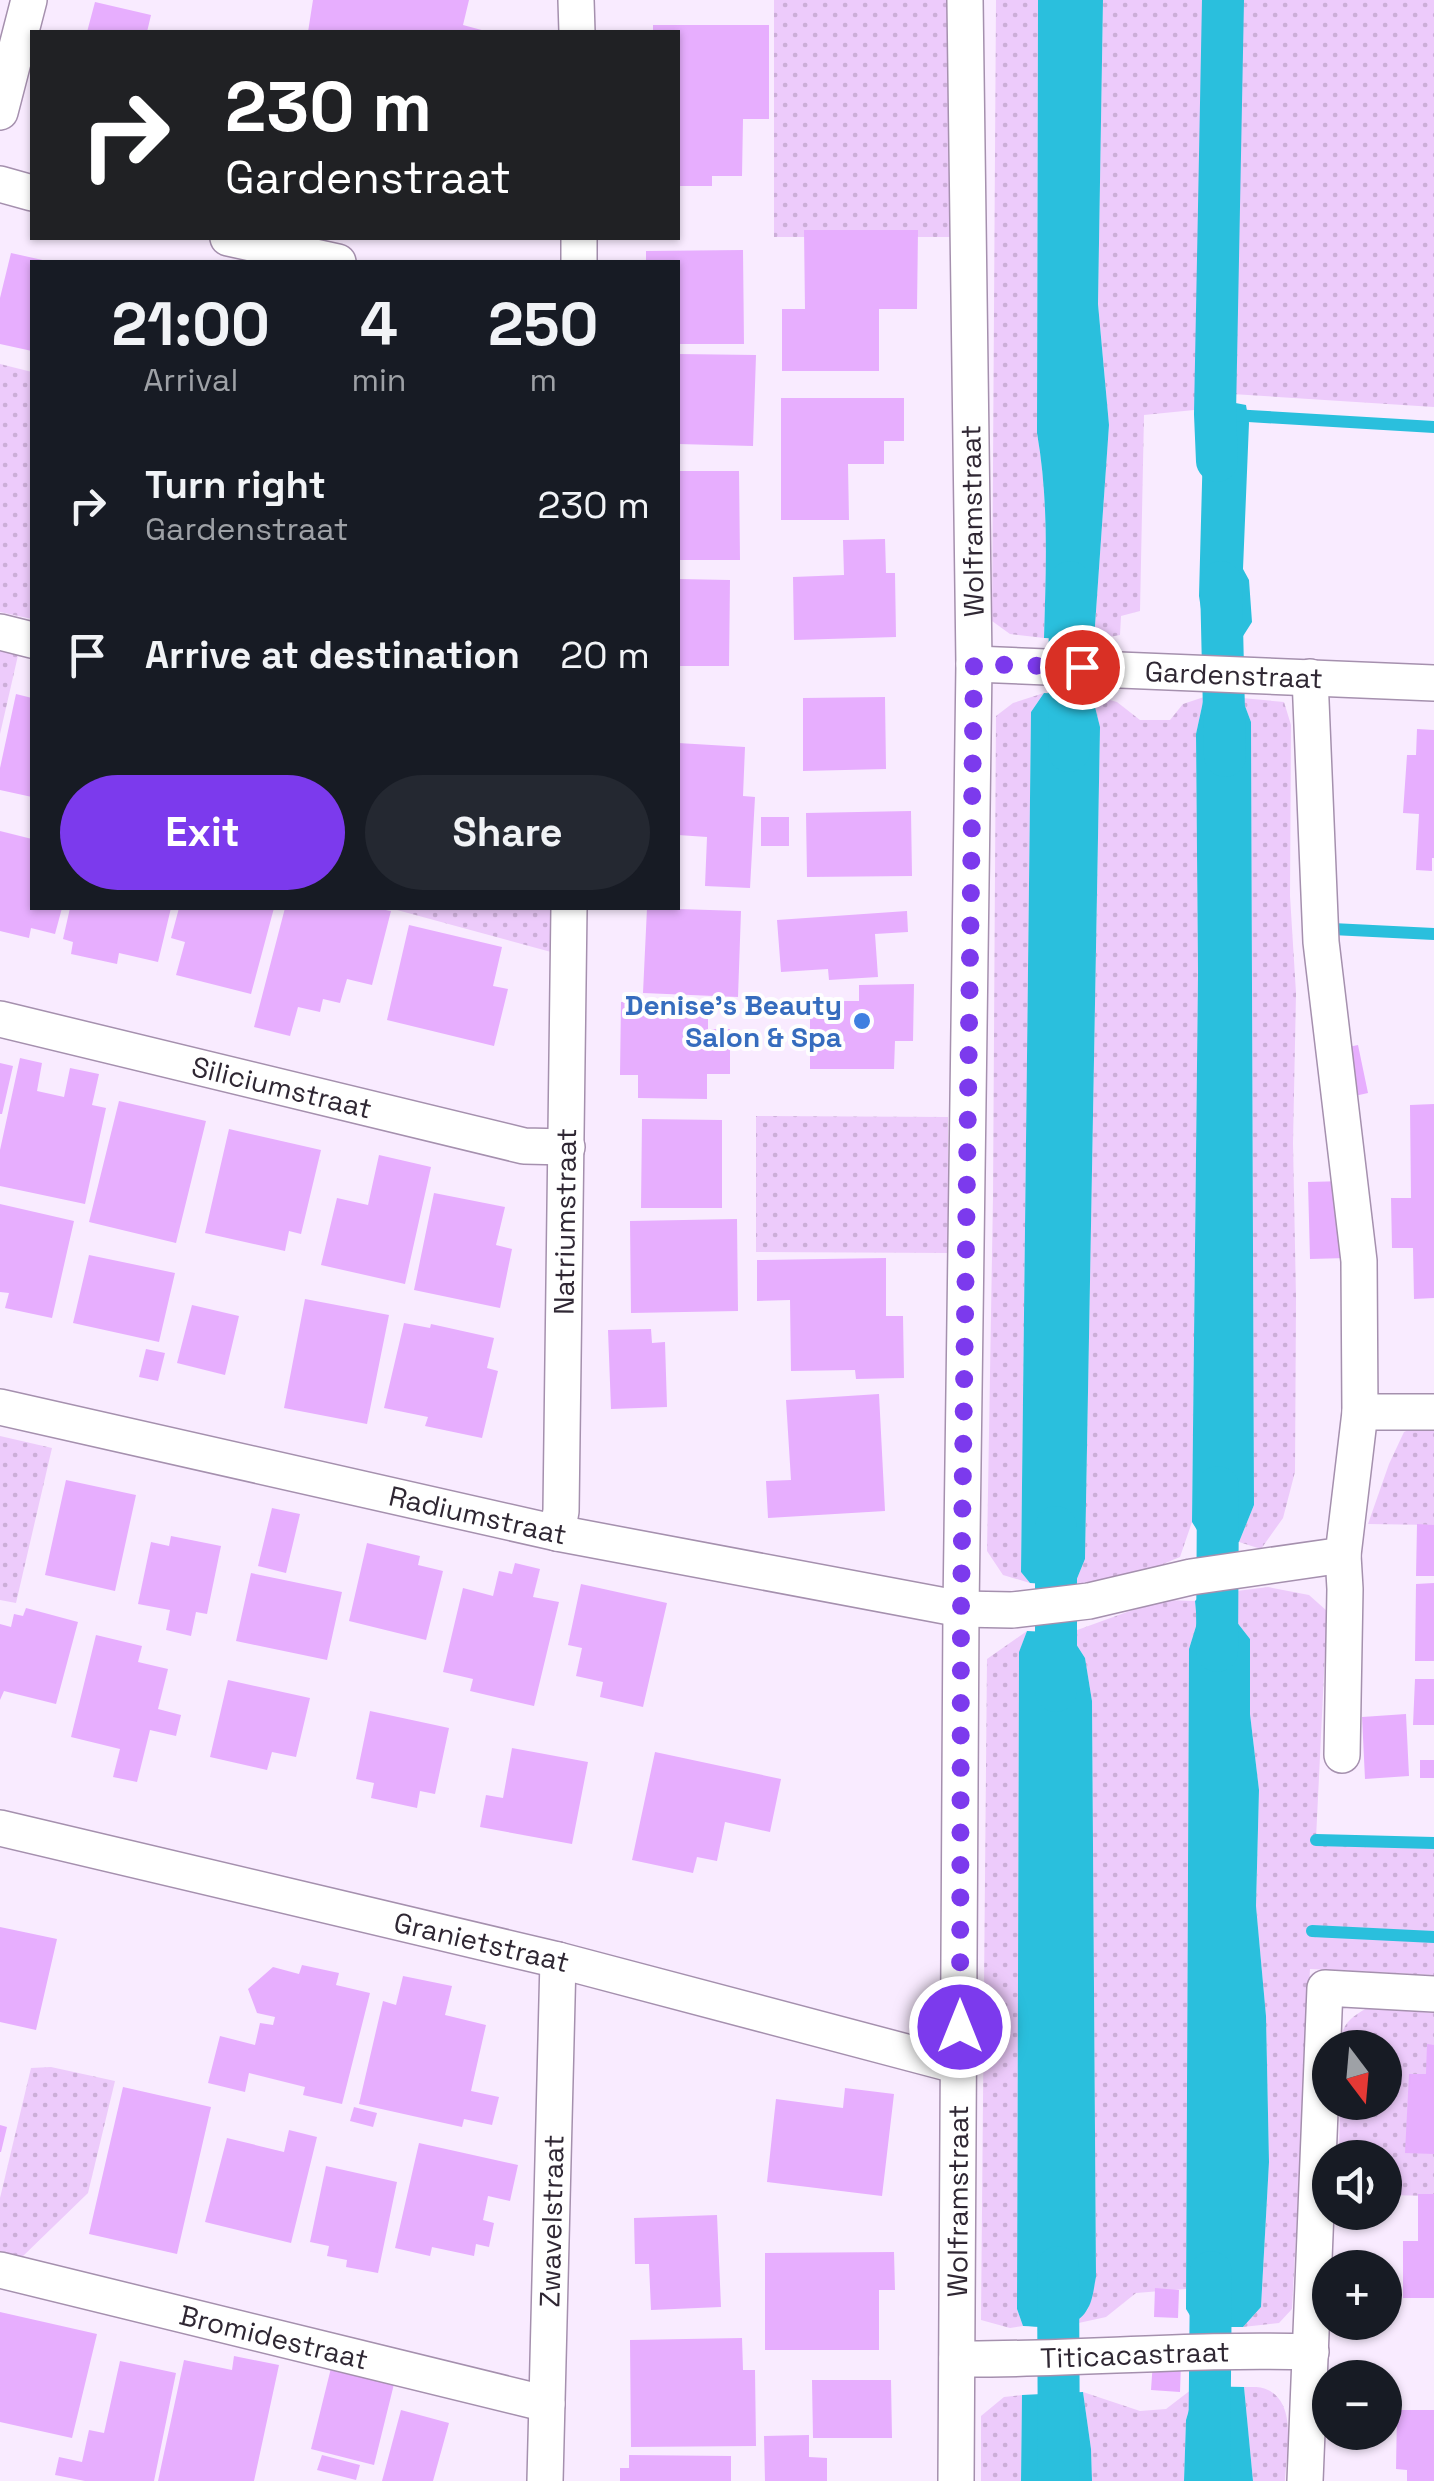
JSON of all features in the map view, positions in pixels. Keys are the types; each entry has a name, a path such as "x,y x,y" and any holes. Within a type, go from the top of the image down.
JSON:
{"street":[{"path":"0,112 30,0"},
{"path":"576,0 576,30"},
{"name":"Wolframstraat","path":"956,2481 961,1609 974,664 965,0"},
{"path":"0,184 30,192"},
{"path":"237,240 329,260"},
{"path":"0,632 30,640"},
{"name":"Gardenstraat","path":"974,664 1434,682"},
{"path":"1310,677 1321,942 1359,1261 1360,1412 1343,1556 1342,1755"},
{"name":"Natriumstraat","path":"557,1533 562,1511 568,910"},
{"name":"Siliciumstraat","path":"0,1019 524,1146 567,1146"},
{"name":"Radiumstraat","path":"0,1407 557,1533 961,1609 1012,1610 1089,1601 1191,1577 1343,1556"},
{"path":"1360,1412 1434,1412"},
{"name":"Granietstraat","path":"0,1828 558,1960 960,2066"},
{"name":"Zwavelstraat","path":"546,2481 558,1960"},
{"path":"1305,2481 1326,1988 1434,1994"},
{"name":"Bromidestraat","path":"0,2270 547,2404"},
{"name":"Titicacastraat","path":"958,2359 1311,2352"}],"shaded area":[{"path":"774,0 958,0 957,237 774,237"},
{"path":"996,0 1038,0 1037,433 1045,510 1044,638 1010,634 992,621"},
{"path":"1103,0 1434,0 1434,407 1216,393 1204,409 1144,415 1140,611 1121,616 1120,635 1094,640 1109,425 1098,304"},
{"path":"0,364 30,372 30,619 0,612"},
{"path":"0,647 19,651 0,734"},
{"path":"1044,693 1031,712 1021,1572 1030,1583 1003,1575 987,1551 996,716 1013,703"},
{"path":"1092,695 1117,702 1140,720 1170,720 1183,704 1204,697 1196,734 1198,973 1192,1522 1180,1557 1122,1580 1076,1587 1060,1585 1076,1581 1085,1559 1100,727"},
{"path":"1242,698 1284,702 1291,725 1290,896 1296,993 1295,1472 1283,1518 1261,1549 1239,1542 1254,1505 1251,722"},
{"path":"397,910 551,910 551,952"},
{"path":"756,1116 948,1117 948,1253 756,1252"},
{"path":"1434,1419 1434,1525 1368,1524 1404,1432"},
{"path":"0,1436 52,1448 16,1603 0,1600"},
{"path":"1268,1587 1309,1595 1327,1611 1316,1839 1434,1843 1434,1975 1310,1969 1292,2309 1279,2323 1243,2327 1261,2307 1269,2162 1266,2016 1256,1907 1259,1790 1250,1714 1250,1639 1236,1621 1237,1591"},
{"path":"1167,1600 1195,1601 1197,1623 1189,1649 1186,2289 1136,2293 1106,2317 1074,2324 1088,2309 1096,2277 1092,1701 1085,1658 1069,1633"},
{"path":"1027,1631 1019,1653 1017,2309 1023,2326 1010,2328 981,2320 987,1659"},
{"path":"1367,2008 1434,2013 1434,2196 1402,2195 1402,2140 1339,2140 1340,2120 1402,2120 1402,2030 1344,2030"},
{"path":"51,2067 115,2081 88,2193 21,2258 0,2254 0,2198 31,2068"},
{"path":"1196,2386 1186,2420 1184,2481 1092,2481 1083,2392 1140,2411 1166,2409"},
{"path":"1244,2387 1268,2390 1283,2407 1288,2431 1285,2481 1253,2481"},
{"path":"1022,2395 1021,2481 981,2481 981,2416 1004,2397"}],"water":[{"path":"1038,0 1103,0 1098,304 1109,425 1094,640 1044,638 1045,510 1037,433"},
{"path":"1225,401 1246,405 1249,423 1243,569 1249,580 1252,622 1238,644 1213,638 1203,622 1199,596 1204,409"},
{"path":"1044,693 1092,695 1100,727 1085,1559 1076,1581 1060,1585 1030,1583 1021,1572 1031,712"},
{"path":"1204,697 1242,698 1251,722 1254,1505 1239,1542 1205,1543 1192,1522 1198,973 1196,734"},
{"path":"1237,1591 1236,1621 1250,1639 1250,1714 1259,1790 1256,1906 1266,2016 1269,2162 1261,2307 1243,2327 1197,2327 1186,2309 1189,1649 1197,1623 1195,1601 1203,1593"},
{"path":"1027,1631 1069,1633 1085,1658 1092,1701 1096,2277 1083,2316 1068,2325 1050,2327 1023,2326 1017,2309 1019,1652"},
{"path":"1196,2386 1244,2387 1253,2481 1184,2481 1186,2420"},
{"path":"1083,2392 1092,2481 1021,2481 1022,2395"}],"building":[{"path":"313,0 469,0 463,25 482,30 308,30"},
{"path":"95,2 151,15 147,30 88,30"},
{"path":"653,25 769,25 769,119 743,119 742,176 712,176 712,186 680,186 680,30 653,30"},
{"path":"804,230 918,230 917,309 879,309 879,371 782,371 782,309 805,309"},
{"path":"743,250 744,344 680,344 680,260 646,260 646,251"},
{"path":"11,253 42,260 30,260 30,351 0,344 0,298"},
{"path":"680,354 756,355 753,446 680,444"},
{"path":"781,398 904,398 904,441 884,441 884,464 848,464 849,520 781,520"},
{"path":"680,471 739,471 740,560 680,560"},
{"path":"885,539 886,573 895,573 896,637 794,640 793,577 844,575 843,540"},
{"path":"680,579 730,580 729,666 680,666"},
{"path":"16,694 30,698 30,797 0,790 0,768"},
{"path":"885,697 886,769 803,771 803,698"},
{"path":"1417,729 1434,730 1432,871 1416,870 1419,814 1403,813 1407,755 1416,755"},
{"path":"680,743 745,747 743,796 755,797 750,888 705,886 707,837 680,835"},
{"path":"911,811 912,876 807,877 806,813"},
{"path":"761,817 789,817 789,846 761,846"},
{"path":"0,831 30,838 30,910 61,910 55,934 31,928 29,938 0,931"},
{"path":"70,910 171,910 158,962 119,953 117,964 71,954 73,942 63,939"},
{"path":"178,910 273,910 251,994 176,975 185,942 171,938"},
{"path":"284,910 391,911 372,985 347,979 340,1003 323,999 320,1012 298,1007 290,1036 254,1027"},
{"path":"647,910 741,911 738,997 643,993"},
{"path":"907,911 908,932 875,934 878,977 829,980 828,969 781,972 777,920"},
{"path":"409,925 502,947 493,986 508,989 494,1046 387,1020"},
{"name":"Denise's Beauty Salon & Spa","path":"914,984 913,1041 895,1041 894,1069 810,1069 810,1001 859,1001 859,985"},
{"path":"621,1002 708,1002 708,1029 730,1029 730,1074 707,1074 707,1099 638,1098 638,1075 620,1075"},
{"path":"1358,1045 1368,1093 1350,1097 1339,1049"},
{"path":"20,1058 42,1063 37,1091 64,1097 70,1068 99,1074 92,1105 106,1108 85,1204 0,1186 0,1150"},
{"path":"0,1063 13,1066 2,1114 0,1114"},
{"path":"119,1101 206,1121 176,1243 89,1222"},
{"path":"1434,1104 1434,1298 1414,1299 1413,1248 1392,1248 1391,1198 1411,1198 1410,1105"},
{"path":"642,1119 722,1120 722,1208 641,1208"},
{"path":"229,1129 321,1150 301,1234 289,1231 285,1251 205,1233"},
{"path":"379,1155 431,1167 405,1284 321,1265 337,1198 368,1205"},
{"path":"1346,1181 1347,1258 1310,1259 1308,1182"},
{"path":"434,1193 505,1207 496,1245 512,1249 500,1308 414,1290"},
{"path":"0,1204 74,1221 52,1318 5,1308 9,1293 0,1292"},
{"path":"737,1219 738,1311 631,1313 630,1221"},
{"path":"89,1255 175,1273 159,1342 73,1323"},
{"path":"886,1258 886,1316 903,1316 904,1378 856,1379 855,1370 791,1371 790,1300 757,1301 757,1260"},
{"path":"305,1299 389,1315 367,1424 284,1408"},
{"path":"192,1305 239,1316 225,1375 177,1363"},
{"path":"404,1323 430,1328 431,1324 494,1338 487,1368 498,1371 482,1438 425,1426 428,1417 384,1408"},
{"path":"651,1329 652,1343 665,1342 667,1407 611,1409 608,1330"},
{"path":"146,1349 165,1353 158,1381 139,1377"},
{"path":"879,1394 885,1511 768,1518 766,1481 791,1480 786,1400"},
{"path":"66,1480 136,1495 115,1591 45,1575"},
{"path":"272,1508 300,1514 286,1573 258,1566"},
{"path":"1417,1524 1434,1525 1434,1576 1416,1576"},
{"path":"171,1536 221,1546 207,1614 196,1612 191,1636 166,1630 170,1610 138,1604 151,1542 169,1546"},
{"path":"367,1543 420,1556 418,1565 443,1571 426,1640 349,1621"},
{"path":"515,1563 540,1569 533,1597 559,1602 534,1706 470,1691 473,1679 443,1672 463,1588 493,1596 499,1571 512,1574"},
{"path":"251,1573 342,1592 327,1660 236,1641"},
{"path":"1434,1583 1434,1661 1415,1661 1416,1584"},
{"path":"581,1584 667,1603 643,1707 600,1697 603,1682 576,1676 582,1648 568,1645"},
{"path":"26,1608 78,1622 56,1704 4,1691 0,1700 0,1624 11,1627 14,1614 23,1616"},
{"path":"96,1635 142,1646 138,1662 168,1669 158,1709 181,1715 176,1736 150,1730 137,1782 113,1777 120,1749 71,1737"},
{"path":"1415,1679 1434,1679 1434,1725 1413,1725"},
{"path":"228,1680 310,1698 296,1757 272,1752 267,1770 210,1757"},
{"path":"370,1711 449,1728 435,1794 420,1791 417,1808 371,1798 374,1783 356,1779"},
{"path":"1406,1714 1409,1776 1365,1779 1362,1717"},
{"path":"512,1748 588,1762 572,1844 480,1827 486,1795 503,1798"},
{"path":"655,1752 781,1779 770,1832 725,1822 717,1861 697,1857 693,1873 632,1860"},
{"path":"1420,1760 1434,1760 1434,1778 1420,1778"},
{"path":"0,1927 57,1939 36,2030 0,2022"},
{"path":"302,1965 339,1973 336,1985 370,1993 342,2104 303,2095 305,2087 249,2073 245,2092 208,2083 220,2036 255,2045 260,2023 273,2025 275,2017 257,2013 248,1989 273,1967 299,1974"},
{"path":"403,1976 452,1986 445,2015 486,2025 471,2091 499,2097 492,2125 464,2119 462,2127 359,2104 383,2001 396,2005"},
{"path":"1427,2044 1434,2045 1434,2154 1405,2153 1409,2074 1426,2074"},
{"path":"123,2087 211,2107 177,2254 89,2234"},
{"path":"845,2088 894,2094 882,2196 767,2182 776,2099 843,2108"},
{"path":"354,2107 377,2113 373,2127 350,2121"},
{"path":"0,2125 7,2127 1,2152 0,2152"},
{"path":"289,2130 317,2137 291,2243 205,2222 227,2138 284,2152"},
{"path":"419,2143 518,2165 510,2201 488,2196 483,2220 494,2223 489,2247 476,2244 474,2256 432,2247 430,2256 395,2248"},
{"path":"326,2166 397,2182 378,2273 346,2267 347,2260 327,2256 329,2246 310,2242"},
{"path":"1418,2194 1434,2194 1434,2298 1403,2298 1403,2241 1418,2241"},
{"path":"717,2215 721,2307 651,2310 649,2264 635,2264 634,2218"},
{"path":"894,2252 895,2290 879,2290 879,2350 765,2350 765,2253"},
{"path":"1155,2288 1179,2290 1178,2318 1154,2317"},
{"path":"0,2312 97,2334 72,2438 0,2422"},
{"path":"742,2338 743,2370 755,2370 756,2446 631,2447 630,2340"},
{"path":"234,2356 279,2365 254,2481 158,2481 184,2360 232,2370"},
{"path":"120,2361 176,2373 154,2481 85,2481 55,2475 59,2457 82,2462 89,2430 104,2433"},
{"path":"1153,2361 1181,2362 1180,2392 1151,2390"},
{"path":"332,2364 395,2380 374,2465 311,2449"},
{"path":"812,2380 891,2380 892,2438 813,2438"},
{"path":"401,2410 449,2423 433,2481 382,2481"},
{"path":"1402,2410 1434,2410 1434,2481 1407,2481 1407,2470 1396,2469 1396,2450 1402,2450"},
{"path":"809,2435 809,2457 827,2458 827,2481 765,2481 764,2436"},
{"path":"322,2455 360,2465 356,2480 317,2470"},
{"path":"629,2455 731,2456 731,2481 620,2481 620,2468 629,2468"}],"waterway":[{"path":"1217,461 1223,0"},
{"path":"1232,415 1434,427"},
{"path":"1069,751 1070,582"},
{"path":"1221,582 1225,756"},
{"path":"1332,929 1434,934"},
{"path":"1217,1651 1218,1487"},
{"path":"1056,1527 1056,1691"},
{"path":"1316,1840 1434,1843"},
{"path":"1312,1931 1434,1937"},
{"path":"1058,2267 1059,2481"},
{"path":"1209,2481 1211,2272"}],"place":[{"name":"Denise's Beauty Salon & Spa","path":"862,1021"}],"route":[{"path":"960,2027 961,1609 974,664 1082,667"}]}
